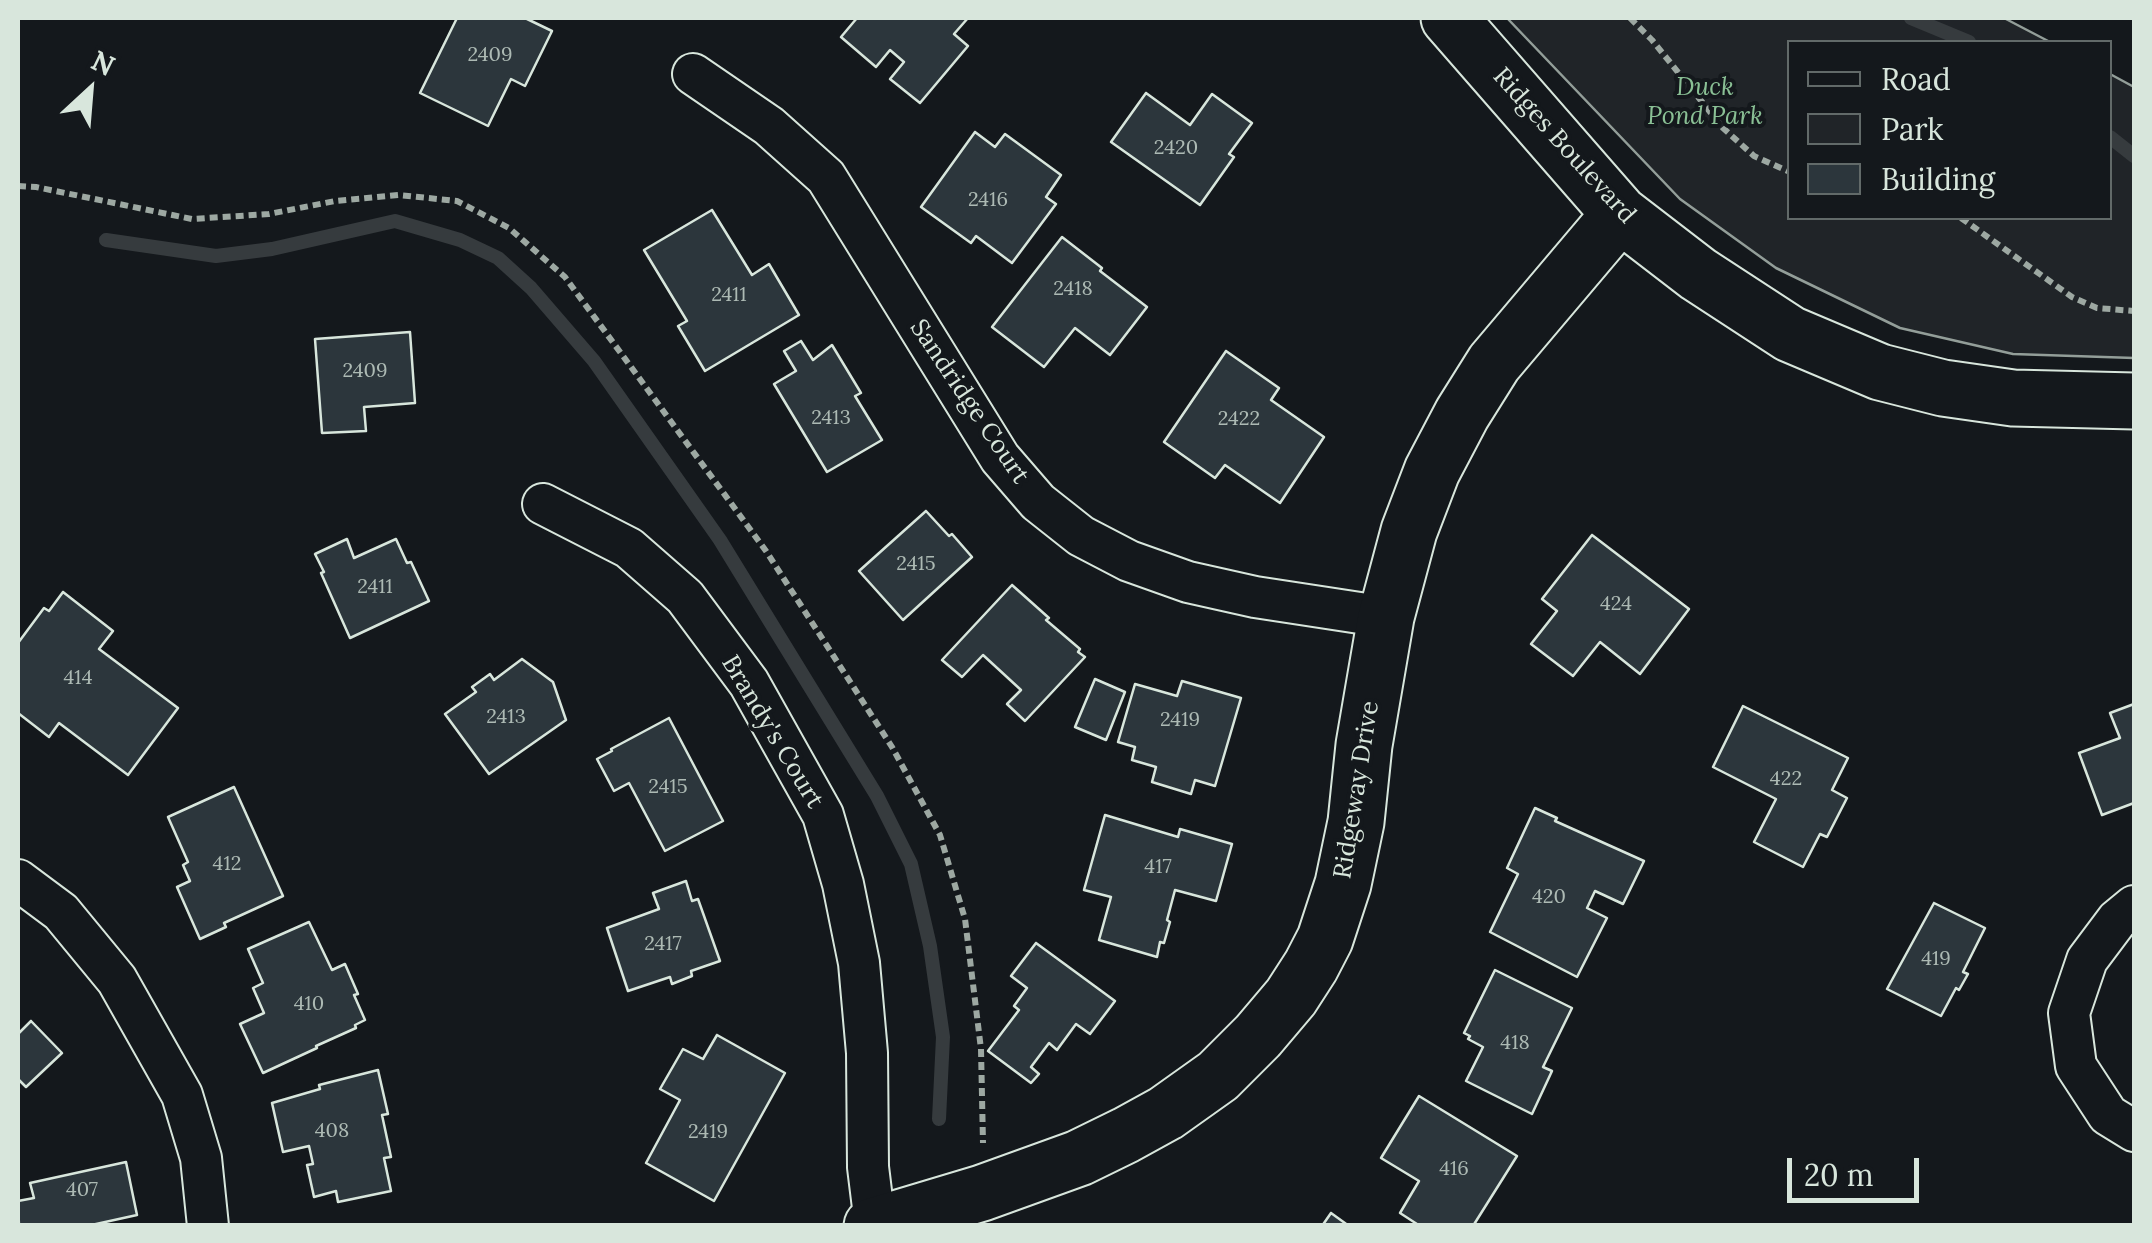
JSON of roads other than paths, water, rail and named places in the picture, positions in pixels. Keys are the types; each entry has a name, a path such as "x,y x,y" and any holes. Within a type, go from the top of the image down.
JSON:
{"street":[{"name":"Ridges Boulevard","path":"1450,18 1620,214 1698,274 1790,334 1880,372 1943,388 2013,398 2134,401"},
{"name":"Sandridge Court","path":"693,74 769,126 826,178 1000,458 1038,502 1080,536 1129,561 1188,582 1386,617"},
{"name":"Ridgeway Drive","path":"873,1225 982,1193 1079,1158 1126,1135 1166,1113 1218,1076 1291,997 1325,938 1343,884 1386,617 1408,531 1432,470 1494,363 1620,214"},
{"name":"Brandy's Court","path":"543,504 629,548 685,598 749,683 823,815 843,884 859,963 867,1053 873,1225"},
{"path":"18,880 61,912 117,980 182,1095 200,1158 208,1226"},
{"path":"2134,906 2118,920 2088,960 2069,1013 2076,1066 2108,1115 2134,1131"}],"waterway":[{"path":"1911,18 1964,40"},
{"path":"2112,139 2134,156"},
{"path":"106,240 216,256 272,249 395,221 460,240 498,258 531,288 594,361 720,540 877,796 911,864 930,946 943,1037 939,1119"}],"park label":[{"name":"Duck Pond Park","path":"1705,102"}]}
